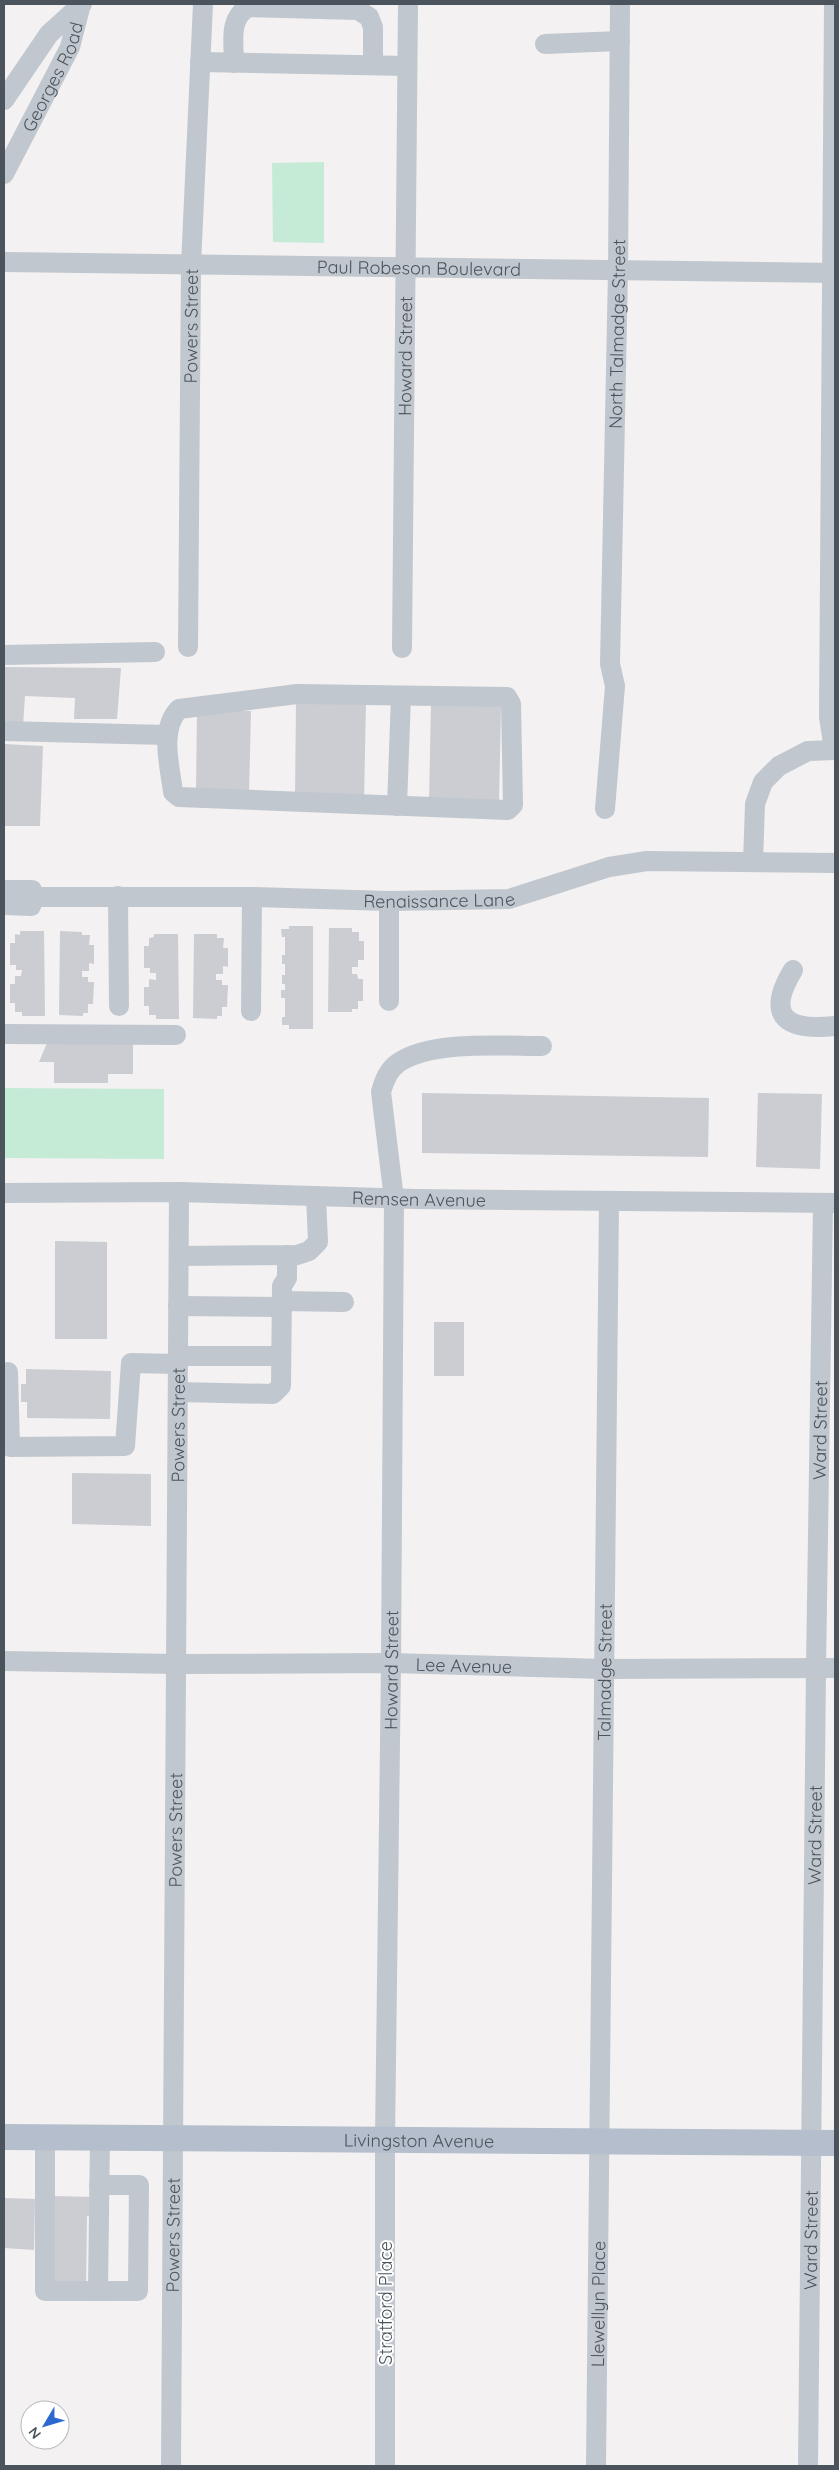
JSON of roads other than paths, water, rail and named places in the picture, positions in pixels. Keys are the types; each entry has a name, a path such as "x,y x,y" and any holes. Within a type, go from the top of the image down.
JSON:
{"main road":[{"name":"Livingston Avenue","path":"4,2138 823,2143"}],"street":[{"name":"Georges Road","path":"4,100 49,34 81,4"},
{"name":"Georges Road","path":"4,174 70,47 81,4"},
{"name":"Powers Street","path":"188,647 191,266 203,4"},
{"name":"Howard Street","path":"402,648 404,268 408,4"},
{"name":"North Talmadge Street","path":"604,809 615,686 610,664 618,271 620,4"},
{"path":"753,862 755,804 763,782 779,766 808,751 835,750 829,716 834,273 834,4"},
{"path":"234,63 234,24 238,15 250,8 358,10 369,17 373,27 373,65"},
{"path":"545,44 620,41"},
{"path":"200,62 407,66"},
{"name":"Paul Robeson Boulevard","path":"4,262 191,266 834,273"},
{"path":"4,655 155,652"},
{"path":"297,694 507,697 511,704 513,805 508,810 179,797 173,792 167,735 173,716 179,709 297,694"},
{"path":"397,806 401,696"},
{"path":"4,731 167,735"},
{"name":"Renaissance Lane","path":"36,897 252,897 389,901 509,899 609,867 648,861 835,863"},
{"name":"Renaissance Lane","path":"4,890 32,890 36,897"},
{"path":"118,896 119,1006"},
{"name":"Renaissance Lane","path":"4,905 31,906 36,897"},
{"path":"251,1011 252,897"},
{"path":"389,901 389,1001"},
{"path":"793,970 782,988 780,1002 783,1013 789,1021 800,1027 835,1026"},
{"path":"4,1034 176,1035"},
{"name":"Howard Street","path":"385,2140 394,1199 381,1092 384,1080 399,1062 442,1049 468,1046 542,1046"},
{"name":"Powers Street","path":"171,2466 179,1192"},
{"name":"Remsen Avenue","path":"4,1193 179,1192 394,1199 829,1203"},
{"path":"178,1256 287,1255 309,1251 318,1242 316,1196"},
{"name":"Talmadge Street","path":"601,2142 609,1202"},
{"name":"Ward Street","path":"808,2466 823,2143 829,1203"},
{"path":"178,1392 273,1394 281,1386 282,1286 287,1278 287,1255"},
{"path":"178,1306 344,1302"},
{"path":"8,1372 7,1448 125,1446 131,1363 281,1356"},
{"name":"Lee Avenue","path":"4,1661 176,1664 391,1663 604,1669 825,1668"},
{"path":"45,2138 45,2291 138,2291 139,2185 99,2184"},
{"path":"98,2291 100,2138"},
{"name":"Stratford Place","path":"385,2140 385,2466"},
{"name":"Llewellyn Place","path":"596,2466 601,2142"}]}
